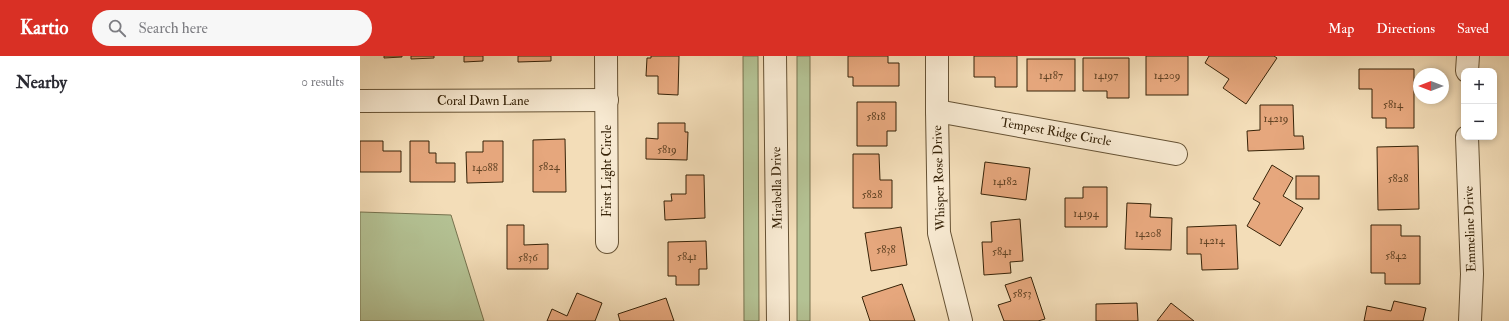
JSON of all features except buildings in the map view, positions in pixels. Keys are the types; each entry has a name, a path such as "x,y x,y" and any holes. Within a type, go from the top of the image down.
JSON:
{"street":[{"name":"First Light Circle","path":"606,56 607,242"},
{"name":"Mirabella Drive","path":"775,56 778,321"},
{"name":"Whisper Rose Drive","path":"937,56 939,233 961,321"},
{"path":"1468,56 1468,68"},
{"name":"Coral Dawn Lane","path":"360,101 606,100"},
{"name":"Tempest Ridge Circle","path":"937,111 1176,154"},
{"name":"Emmeline Drive","path":"1467,140 1472,274 1470,321"}],"green space":[{"path":"743,56 758,56 759,321 744,321"},
{"path":"797,56 810,56 810,321 797,321"},
{"path":"360,212 451,215 484,321 360,321"}]}
